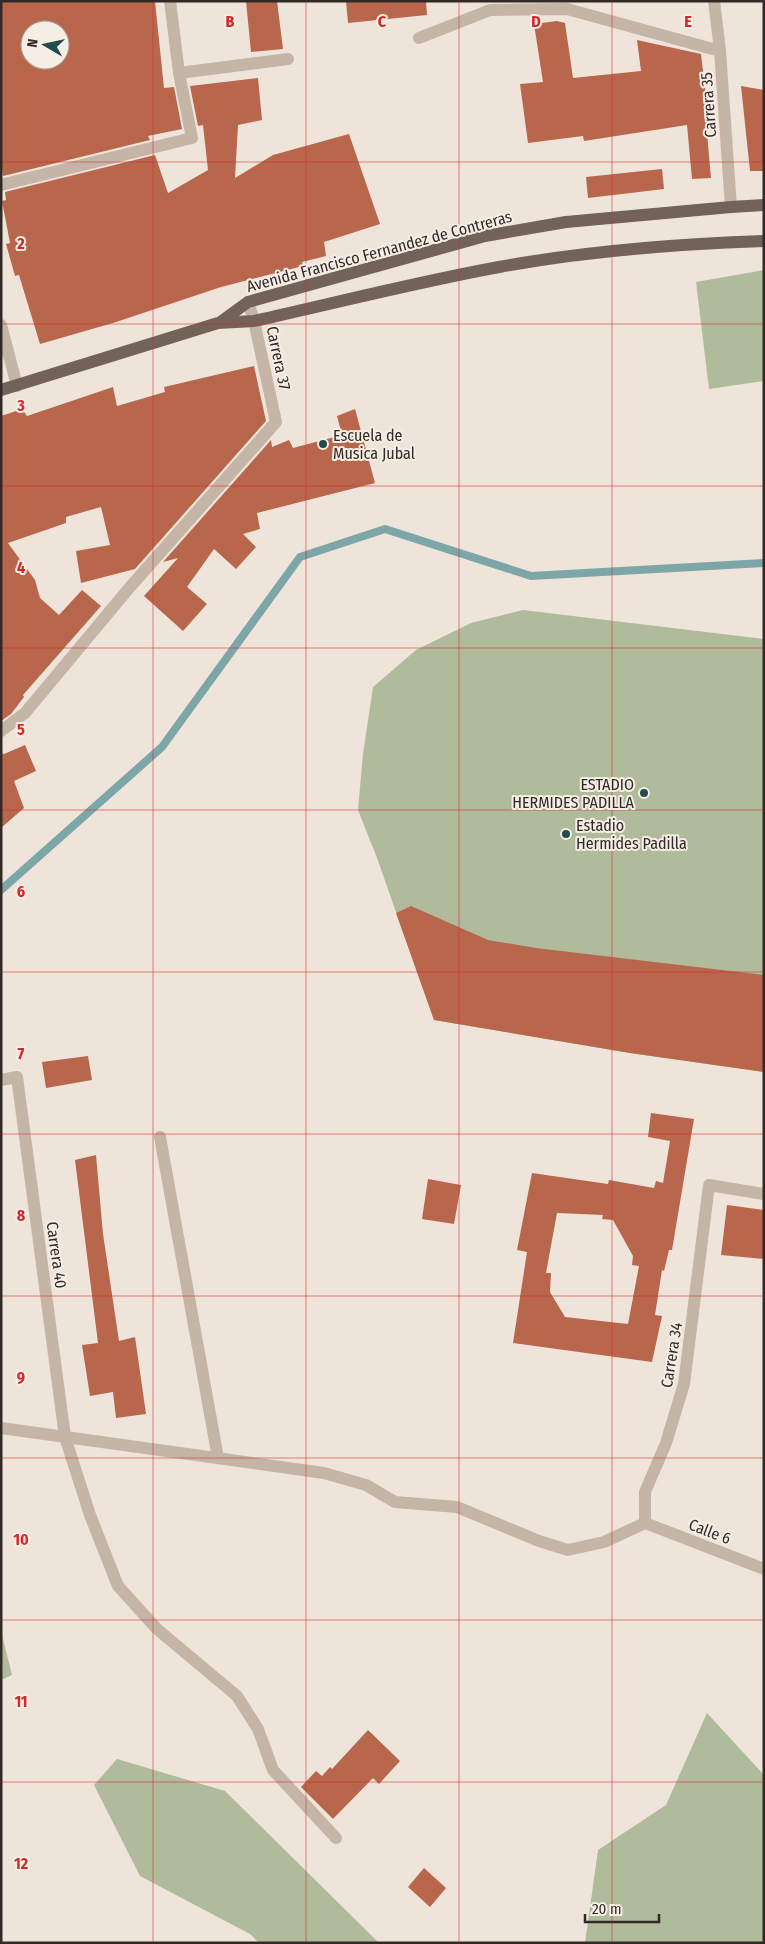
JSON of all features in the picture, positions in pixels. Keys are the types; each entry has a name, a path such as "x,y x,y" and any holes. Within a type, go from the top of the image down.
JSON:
{"main road":[{"name":"Avenida Francisco Fernandez de Contreras","path":"218,323 248,302 485,236 566,222 731,207 764,206"},
{"name":"Avenida Francisco Fernandez de Contreras","path":"1,390 218,323 254,321 499,267 584,254 675,245 764,241"}],"street":[{"path":"1,185 192,138 179,73 170,1"},
{"name":"Carrera 35","path":"714,1 720,51 731,207"},
{"path":"419,38 490,10 567,9 720,51"},
{"path":"179,73 288,59"},
{"name":"Carrera 37","path":"1,730 25,713 130,587 276,422 254,321 248,302"},
{"path":"1,325 17,386"},
{"name":"Carrera 40","path":"1,1080 17,1077 66,1437 90,1515 118,1586 157,1629 237,1696 258,1728 273,1770 336,1838"},
{"path":"160,1137 218,1458"},
{"name":"Carrera 34","path":"645,1523 645,1492 666,1443 684,1384 709,1185 764,1194"},
{"path":"1,1428 324,1473 366,1485 396,1502 457,1507 539,1541 568,1550 604,1542 645,1523"},
{"name":"Calle 6","path":"645,1523 764,1569"}],"green space":[{"path":"764,270 764,381 709,389 696,282"},
{"name":"Estadio Hermides Padilla","path":"523,610 764,639 764,1072 630,1053 434,1020 377,858 358,810 363,754 373,687 416,650 471,623"},
{"path":"1,1631 12,1675 1,1680"},
{"path":"707,1713 764,1775 764,1943 585,1943 598,1850 666,1805"},
{"path":"117,1759 225,1791 379,1943 259,1943 250,1934 140,1876 94,1785"}],"building":[{"path":"1,1 155,1 164,88 174,87 182,129 148,136 150,140 3,176 1,159"},
{"path":"246,1 277,1 283,49 251,52"},
{"path":"346,1 426,1 427,15 348,23"},
{"path":"557,21 565,23 573,78 641,71 637,40 701,54 709,122 706,122 711,178 692,179 687,125 584,141 583,136 528,143 520,84 543,82 534,24"},
{"path":"258,78 262,120 238,125 235,178 273,155 349,134 380,224 324,242 326,256 302,262 303,266 221,287 113,323 40,344 19,275 15,276 6,244 10,243 2,201 6,200 5,192 155,155 168,193 208,170 203,125 198,126 190,86"},
{"path":"741,86 764,90 764,171 750,171"},
{"path":"662,169 664,189 588,198 586,177"},
{"path":"254,366 266,421 135,569 81,583 76,551 110,545 101,507 66,517 66,523 8,543 35,580 40,598 59,615 82,590 101,606 23,695 24,697 11,714 1,721 1,416 22,409 27,416 113,387 117,406 165,392 164,387"},
{"path":"355,409 375,483 257,513 260,529 243,534 256,547 236,569 214,549 187,587 207,604 183,631 144,596 178,558 163,562 271,440 272,447 289,440 293,448 342,435 337,416"},
{"path":"25,745 36,771 14,781 24,808 1,828 1,753 4,754"},
{"path":"411,906 488,940 536,948 764,975 764,1072 630,1053 434,1020 396,913"},
{"path":"88,1056 92,1080 46,1088 42,1062"},
{"path":"651,1113 694,1119 672,1250 669,1250 664,1271 662,1270 655,1315 662,1316 652,1362 513,1343 527,1252 517,1250 532,1173 608,1184 609,1180 654,1188 656,1181 663,1183 670,1141 648,1137","holes":["557,1213 603,1215 602,1219 613,1220 633,1256 632,1265 639,1266 628,1324 565,1317 550,1292 551,1273 546,1273"]},
{"path":"96,1155 103,1234 119,1341 135,1337 146,1414 116,1418 113,1392 90,1396 82,1345 98,1343 75,1160"},
{"path":"428,1179 461,1185 454,1224 422,1219"},
{"path":"727,1205 764,1210 764,1259 721,1255"},
{"path":"368,1730 400,1761 379,1784 373,1778 333,1819 301,1787 316,1771 322,1776 330,1767 332,1769"},
{"path":"424,1868 446,1888 430,1907 408,1887"}],"waterway":[{"path":"1,890 162,747 300,557 385,529 531,576 764,563"}],"place":[{"name":"Escuela de Musica Jubal","path":"323,444"},
{"name":"ESTADIO HERMIDES PADILLA","path":"644,793"},
{"name":"Estadio Hermides Padilla","path":"566,834"}]}
